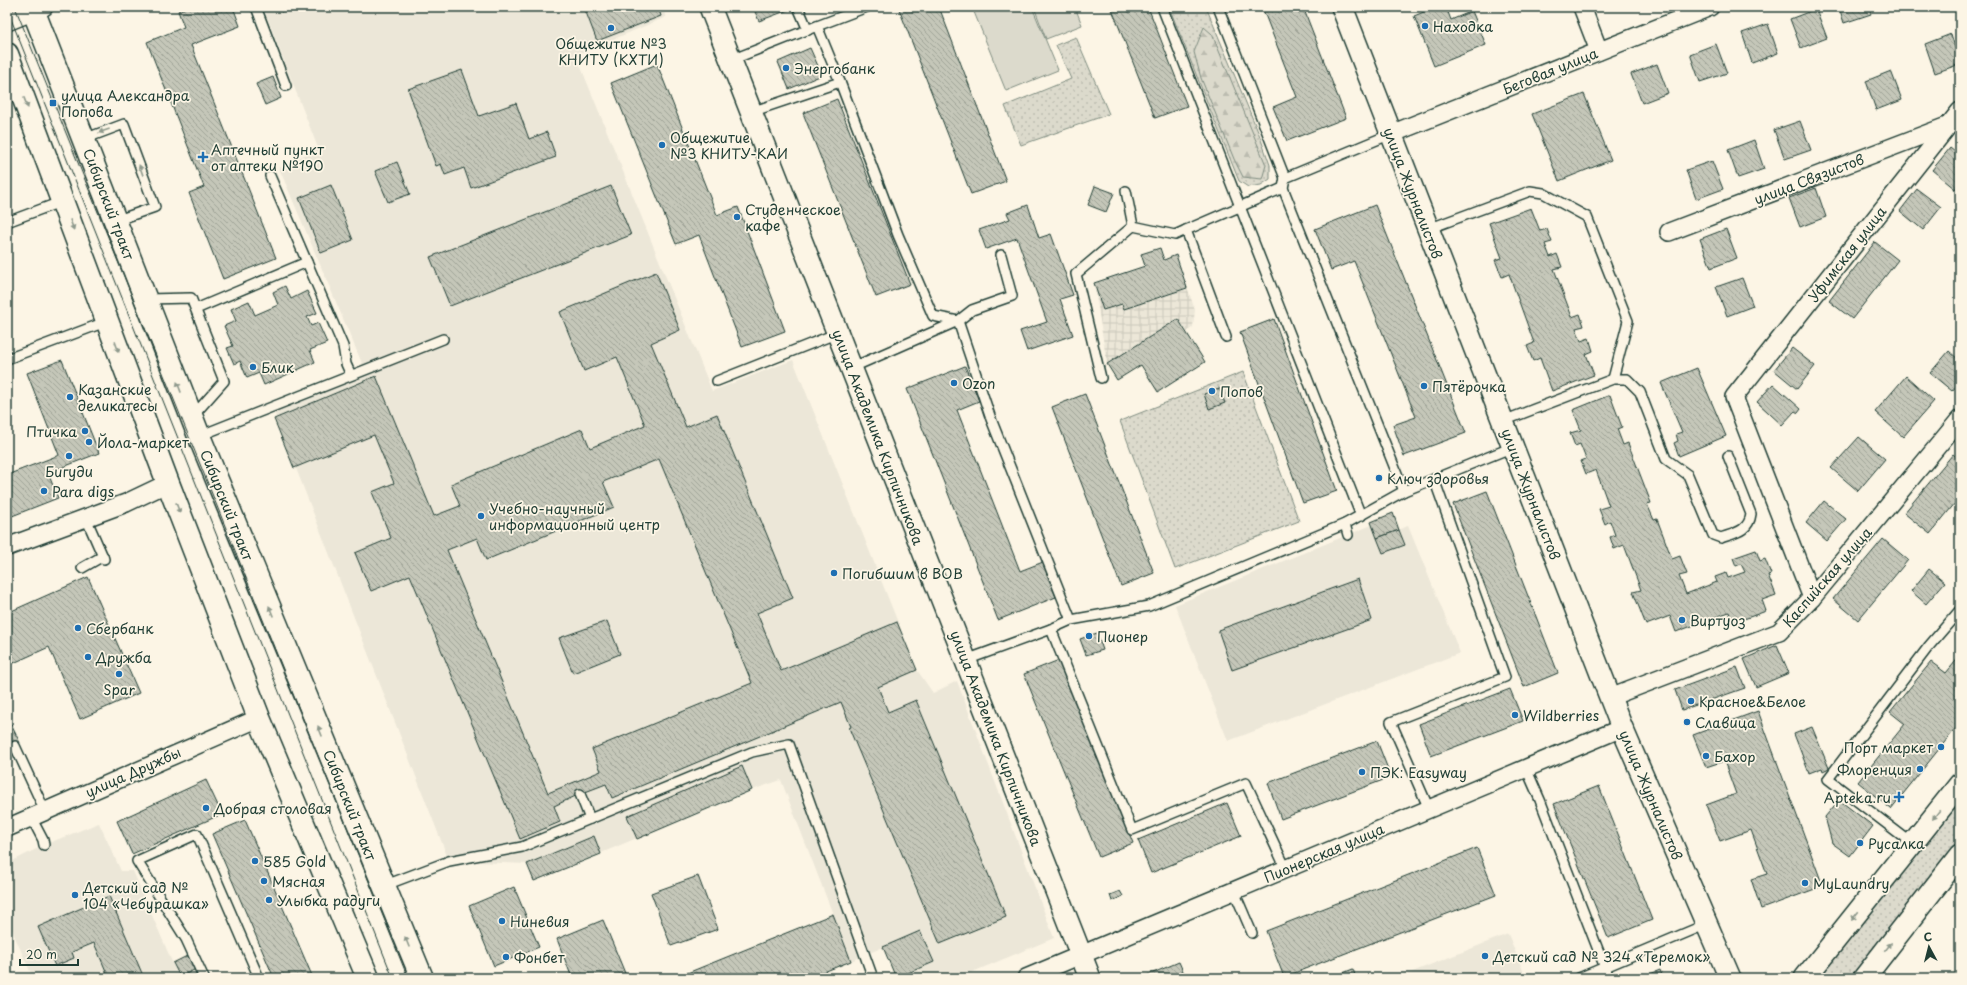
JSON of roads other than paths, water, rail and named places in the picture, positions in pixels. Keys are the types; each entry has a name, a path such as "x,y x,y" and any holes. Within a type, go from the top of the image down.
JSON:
{"main road":[{"name":"Сибирский тракт","path":"37,8 84,139 195,427 422,978"},
{"path":"7,54 168,483 259,718 368,978"}],"street":[{"name":"улица Академика Кирпичникова","path":"710,7 1090,978"},
{"name":"улица Журналистов","path":"1342,7 1622,728 1730,978"},
{"path":"1582,7 1599,51"},
{"name":"Беговая улица","path":"1391,134 1710,7"},
{"path":"7,22 37,8"},
{"name":"Уфимская улица","path":"1812,598 1734,397 1960,111"},
{"name":"улица Связистов","path":"1669,232 1948,125"},
{"name":"Каспийская улица","path":"1610,697 1779,632 1812,598 1960,419"},
{"path":"7,547 126,503 168,483"},
{"name":"улица Дружбы","path":"7,828 259,718"},
{"name":"Пионерская улица","path":"1026,978 1622,728"},
{"path":"1805,978 1960,784"},
{"path":"1864,978 1960,855"}],"lane":[{"path":"256,7 286,86"},
{"path":"798,7 808,30"},
{"path":"731,60 867,7"},
{"path":"1162,7 1361,516"},
{"path":"1218,7 1286,178 1283,188 1404,491"},
{"path":"817,26 840,82 898,235 933,316 958,321"},
{"path":"751,112 840,82"},
{"path":"84,139 124,124 155,207 115,221"},
{"path":"1286,178 1391,134"},
{"path":"270,176 343,346 346,364 351,376"},
{"path":"1133,226 1175,235 1283,188"},
{"path":"1126,191 1133,226"},
{"path":"1428,229 1530,191 1543,193 1587,217 1628,321 1613,380"},
{"path":"7,222 63,201"},
{"path":"1101,378 1076,274 1133,226"},
{"path":"1186,230 1226,337"},
{"path":"851,368 958,321 972,310 1012,296 1001,255"},
{"path":"196,309 307,262"},
{"path":"145,299 191,298 196,309 224,381 195,427"},
{"path":"7,359 108,321"},
{"path":"958,321 991,419 1071,620"},
{"path":"717,381 838,334"},
{"path":"195,427 351,376 443,339"},
{"path":"1502,421 1613,380 1627,379 1640,392 1666,459 1688,475 1713,535 1720,538 1743,530 1750,523 1751,514 1728,456"},
{"path":"966,660 1051,629 1071,620 1149,606 1345,524 1404,491 1513,447"},
{"path":"1429,809 1391,722 1505,677 1434,479"},
{"path":"82,568 103,558 86,518"},
{"path":"1345,524 1348,535"},
{"path":"1913,844 1828,779 1929,646 1960,610"},
{"path":"1051,629 1132,830 1246,783 1286,869"},
{"path":"383,886 449,861 522,848 752,752 789,744 873,978"},
{"path":"15,746 38,814 44,845"},
{"path":"1526,768 1540,800 1609,978"},
{"path":"580,794 590,819"},
{"path":"204,978 186,939 136,860 197,834 259,978"},
{"path":"1234,891 1252,933"},
{"path":"1579,978 1707,924"}],"tram line":[{"path":"15,7 408,978"},
{"path":"7,9 393,978"}],"place":[{"name":"Находка","path":"1425,26"},
{"name":"Общежитие №3 КНИТУ (КХТИ)","path":"611,28"},
{"name":"Энергобанк","path":"786,68"},
{"name":"улица Александра Попова","path":"53,103"},
{"name":"Общежитие №3 КНИТУ-КАИ","path":"662,145"},
{"name":"Аптечный пункт от аптеки №190","path":"203,157"},
{"name":"Студенческое кафе","path":"737,217"},
{"name":"Блик","path":"253,367"},
{"name":"Ozon","path":"954,383"},
{"name":"Пятёрочка","path":"1424,386"},
{"name":"Попов","path":"1212,391"},
{"name":"Казанские деликатесы","path":"70,397"},
{"name":"Птичка","path":"85,431"},
{"name":"Йола-маркет","path":"89,442"},
{"name":"Бигуди","path":"69,456"},
{"name":"Ключ здоровья","path":"1379,478"},
{"name":"Para digs","path":"44,491"},
{"name":"Учебно-научный информационный центр","path":"481,516"},
{"name":"Погибшим в ВОВ","path":"834,573"},
{"name":"Виртуоз","path":"1682,620"},
{"name":"Сбербанк","path":"78,628"},
{"name":"Пионер","path":"1089,636"},
{"name":"Дружба","path":"88,657"},
{"name":"Spar","path":"119,674"},
{"name":"Красное&Белое","path":"1691,701"},
{"name":"Wildberries","path":"1515,715"},
{"name":"Славица","path":"1687,722"},
{"name":"Порт маркет","path":"1941,747"},
{"name":"Бахор","path":"1706,756"},
{"name":"Флоренция","path":"1920,769"},
{"name":"ПЭК: Easyway","path":"1362,772"},
{"name":"Apteka.ru","path":"1899,797"},
{"name":"Добрая столовая","path":"206,808"},
{"name":"Русалка","path":"1860,843"},
{"name":"585 Gold","path":"255,861"},
{"name":"Мясная","path":"264,881"},
{"name":"MyLaundry","path":"1805,883"},
{"name":"Детский сад № 104 «Чебурашка»","path":"75,895"},
{"name":"Улыбка радуги","path":"269,900"},
{"name":"Ниневия","path":"502,921"},
{"name":"Детский сад № 324 «Теремок»","path":"1485,956"},
{"name":"Фонбет","path":"506,957"}]}
